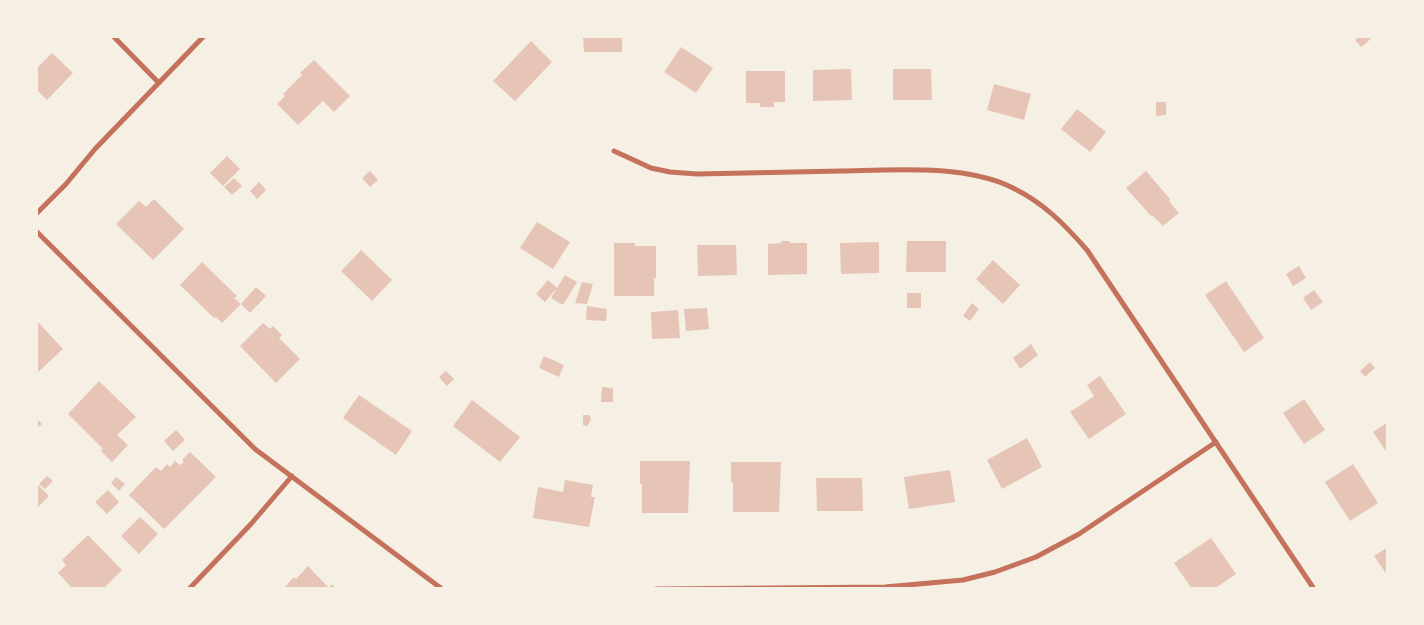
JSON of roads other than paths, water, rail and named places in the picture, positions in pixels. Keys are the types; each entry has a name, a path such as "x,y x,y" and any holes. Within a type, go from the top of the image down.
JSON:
{"street":[{"path":"113,36 159,83"},
{"path":"36,214 204,36"},
{"path":"614,150 650,168 697,174 902,170 944,171 988,179 1011,187 1034,199 1063,222 1087,250 1314,589"},
{"path":"36,231 255,449 442,589"},
{"path":"656,589 885,588 944,582 995,572 1036,557 1079,534 1216,442"},
{"path":"189,589 251,524 292,476"}]}
